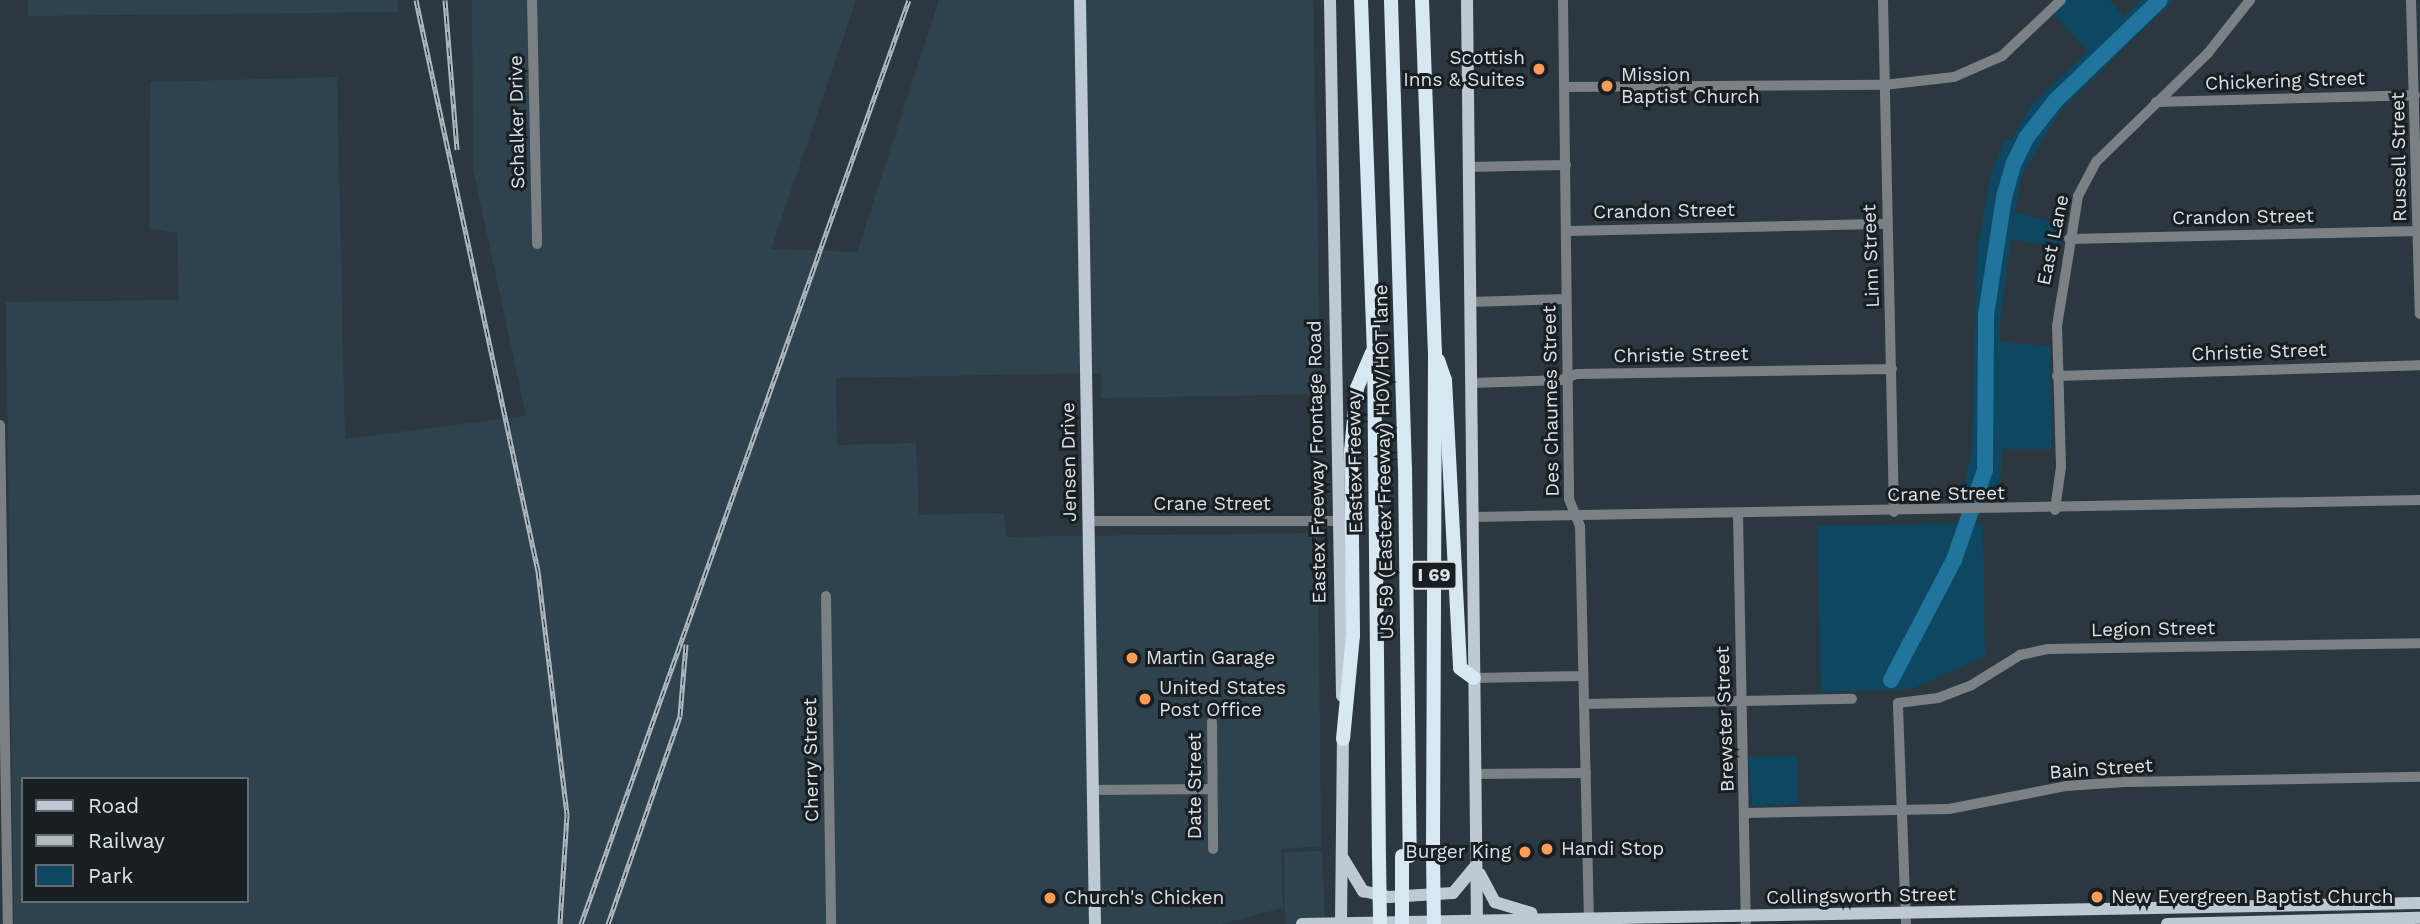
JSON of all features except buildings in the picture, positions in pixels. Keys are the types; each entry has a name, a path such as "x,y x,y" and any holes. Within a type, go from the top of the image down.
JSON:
{"highway":[{"name":"Eastex Freeway","path":"1361,0 1374,348 1380,924"},
{"name":"US 59 (Eastex Freeway) HOV/HOT lane","path":"1391,0 1405,468 1403,566 1406,856 1410,924"},
{"name":"I 69","path":"1422,0 1435,351 1434,924"},
{"path":"1343,739 1353,635 1351,451 1357,388 1374,348"},
{"path":"1435,351 1445,380 1460,668 1474,678"},
{"name":"I 69","path":"1402,924 1406,856"}],"main road":[{"name":"Jensen Drive","path":"1080,0 1096,924"},
{"name":"Eastex Freeway Frontage Road","path":"1330,0 1335,522 1343,739 1341,922"},
{"path":"1467,0 1477,921"},
{"path":"1341,855 1363,891 1389,897 1453,893 1468,880 1476,864"},
{"path":"1476,864 1495,902 1555,918"},
{"name":"Collingsworth Street","path":"1302,924 1555,918 1589,921 1906,920 2420,903"},
{"path":"2167,924 2420,918"}],"street":[{"name":"Schalker Drive","path":"532,0 537,244"},
{"name":"Des Chaumes Street","path":"1563,0 1568,231 1566,299 1569,499 1576,516 1589,921"},
{"name":"Linn Street","path":"1883,0 1894,512"},
{"path":"1565,87 1884,85 1954,77 1977,70 2020,42 2061,0"},
{"name":"East Lane","path":"2054,510 2061,467 2057,376 2059,300 2069,239 2087,177 2155,102 2221,40 2250,0"},
{"name":"Russell Street","path":"2411,0 2420,314"},
{"name":"Chickering Street","path":"2155,102 2415,95"},
{"path":"1469,167 1566,165"},
{"name":"Crandon Street","path":"1568,231 1887,224"},
{"name":"Crandon Street","path":"2069,239 2418,231"},
{"path":"1470,302 1566,299"},
{"name":"Christie Street","path":"2057,376 2420,365"},
{"name":"Christie Street","path":"1471,383 1567,377 1892,369"},
{"path":"0,425 4,895 8,924"},
{"name":"Crane Street","path":"1473,517 2054,510 2420,500"},
{"name":"Brewster Street","path":"1738,514 1746,921"},
{"name":"Crane Street","path":"1089,521 1335,522"},
{"name":"Cherry Street","path":"825,596 831,924"},
{"name":"Legion Street","path":"1904,810 1898,703 1959,690 2020,656 2048,649 2420,643"},
{"path":"1474,678 1583,677"},
{"path":"1584,704 1852,699"},
{"name":"Date Street","path":"1212,722 1213,849"},
{"path":"1475,774 1586,773"},
{"name":"Bain Street","path":"1745,813 1948,809 2066,786 2125,782 2420,778"},
{"path":"1093,790 1212,789"},
{"path":"1904,810 1906,920"}],"shaded area":[{"path":"28,0 397,0 399,12 28,16"},
{"path":"472,0 856,0 771,249 857,252 939,0 1313,0 1321,394 1101,398 1101,373 836,378 837,445 916,443 919,515 1004,513 1006,537 1318,533 1321,846 1281,849 1283,908 1221,924 14,924 6,302 179,300 177,233 149,228 150,82 337,77 345,439 526,416 473,169"},
{"path":"1322,851 1325,924 1285,924 1284,852"}],"green space":[{"path":"2064,0 2109,0 2124,16 2141,0 2173,0 2060,111 2022,175 2015,212 2065,225 2060,247 2011,239 1999,331 2001,342 2050,346 2052,449 2003,449 1998,497 1964,487 1972,449 1977,251 1991,175 2005,139 2011,141 2032,104 2088,51 2054,14"},
{"path":"1983,523 1985,656 1912,689 1821,692 1817,526"},
{"path":"1797,756 1798,804 1752,806 1748,757"}],"waterway":[{"path":"1891,680 1954,560 1985,470 1986,315 2004,197 2014,163 2026,138 2056,100 2160,0"}],"railway":[{"path":"416,0 538,571 567,815 560,924"},
{"path":"445,0 457,150"},
{"path":"581,924 909,0"},
{"path":"608,924 680,716 686,644"}],"place":[{"name":"Scottish Inns & Suites","path":"1539,69"},
{"name":"Mission Baptist Church","path":"1607,86"},
{"name":"Martin Garage","path":"1132,658"},
{"name":"United States Post Office","path":"1145,699"},
{"name":"Handi Stop","path":"1547,849"},
{"name":"Burger King","path":"1525,852"},
{"name":"New Evergreen Baptist Church","path":"2097,897"},
{"name":"Church's Chicken","path":"1050,898"}]}
